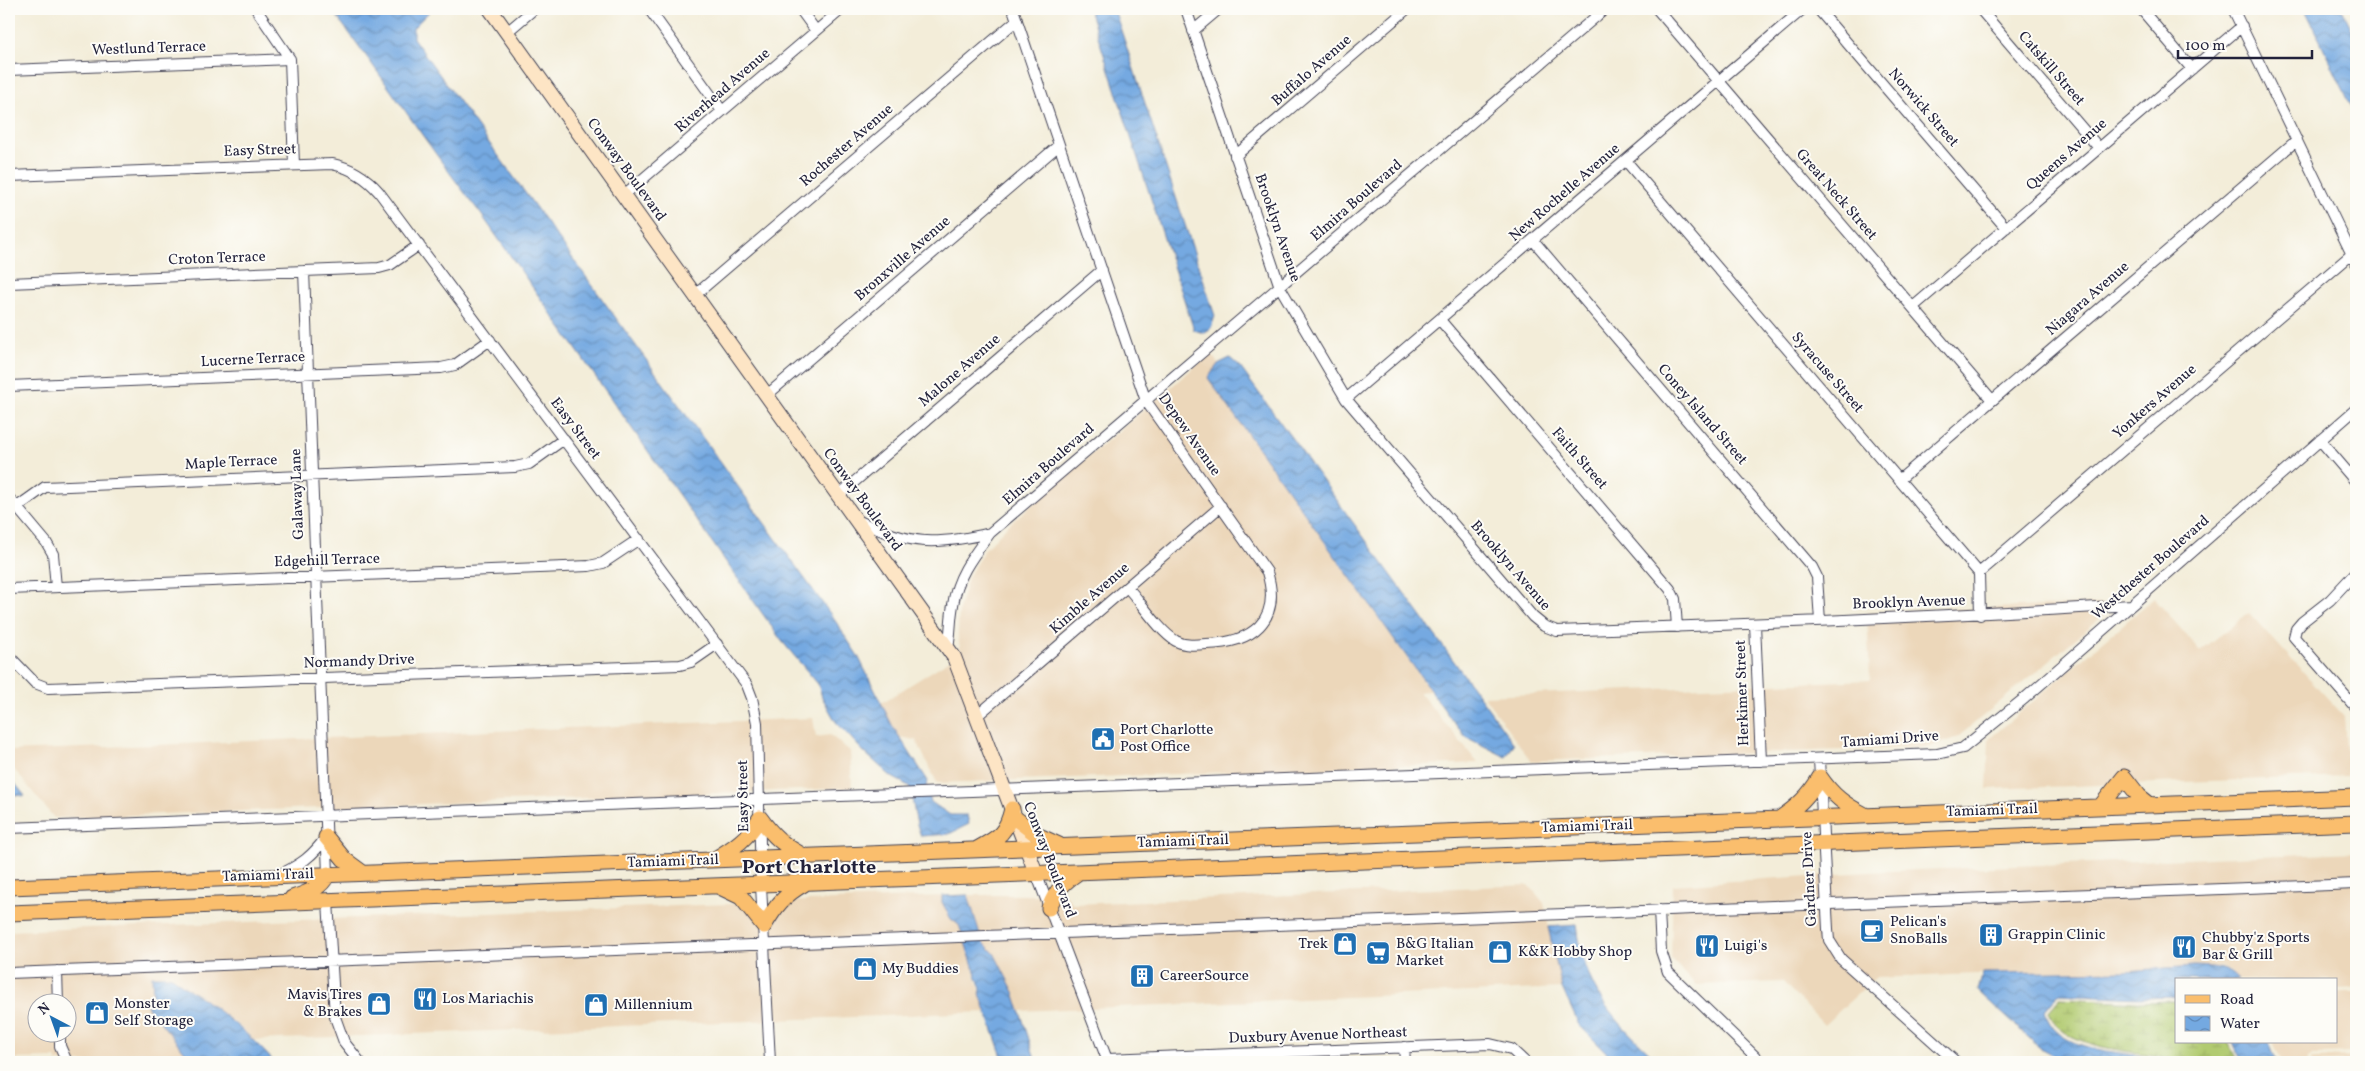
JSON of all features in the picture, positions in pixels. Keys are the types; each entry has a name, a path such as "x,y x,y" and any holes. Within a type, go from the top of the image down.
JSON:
{"main road":[{"path":"1778,819 1807,798 1820,777 1839,800 1866,816"},
{"path":"2100,807 2124,777 2139,796 2149,804"},
{"name":"Tamiami Trail","path":"9,887 2356,797"},
{"path":"975,850 1002,832 1014,813 1036,835 1063,847"},
{"path":"714,860 740,844 751,833 760,818 772,835 784,846 806,857"},
{"name":"Tamiami Trail","path":"9,913 2356,823"},
{"path":"326,837 344,860 363,873"},
{"path":"1049,908 1055,893 1062,884 1079,872"},
{"path":"282,902 316,889 324,882 328,874"},
{"path":"719,886 741,897 764,926 776,905 790,892 807,883"}],"street":[{"path":"256,9 290,59 294,165"},
{"name":"Conway Boulevard","path":"490,9 954,658 978,715 1026,848 1107,1060"},
{"path":"507,32 534,9"},
{"path":"649,9 722,111"},
{"path":"800,9 816,31"},
{"name":"Riverhead Avenue","path":"624,195 842,9"},
{"name":"Depew Avenue","path":"1013,9 1146,401 1267,572 1271,586 1271,600 1267,614 1260,626 1236,642 1187,645 1177,642 1168,634 1127,587"},
{"name":"Brooklyn Avenue","path":"1186,9 1280,287 1346,399 1533,617 1544,626 1557,630 1677,627 1980,615 2131,605"},
{"path":"1193,31 1219,9"},
{"name":"Buffalo Avenue","path":"1236,156 1408,9"},
{"name":"Elmira Boulevard","path":"948,648 952,632 952,607 958,583 969,561 990,533 1605,9"},
{"name":"Great Neck Street","path":"1657,9 1992,400"},
{"name":"New Rochelle Avenue","path":"1346,399 1803,9"},
{"name":"Norwick Street","path":"1818,9 2006,228"},
{"name":"Catskill Street","path":"1980,9 2099,148"},
{"path":"2141,9 2192,68"},
{"path":"2234,9 2354,259"},
{"name":"Rochester Avenue","path":"695,295 1017,20"},
{"name":"Queens Avenue","path":"1913,307 2242,26"},
{"name":"Westlund Terrace","path":"9,70 290,59"},
{"name":"Niagara Avenue","path":"1899,480 2297,140"},
{"name":"Bronxville Avenue","path":"767,395 1060,145"},
{"name":"Syracuse Street","path":"1626,161 1979,573"},
{"name":"Easy Street","path":"9,176 332,164 363,176 380,192 740,674 752,698 757,723 760,858 770,1062"},
{"name":"Coney Island Street","path":"1533,240 1812,567 1817,577 1820,621"},
{"name":"Croton Terrace","path":"9,284 379,268 390,265 419,245"},
{"name":"Yonkers Avenue","path":"1979,573 2354,259"},
{"name":"Malone Avenue","path":"838,495 1102,270"},
{"name":"Galaway Lane","path":"304,271 328,874"},
{"name":"Faith Street","path":"1440,320 1670,589 1675,599 1677,627"},
{"name":"Lucerne Terrace","path":"9,386 441,368 455,365 490,340"},
{"name":"Westchester Boulevard","path":"1963,748 2024,698 2356,409"},
{"name":"Maple Terrace","path":"17,507 44,487 515,467 529,464 564,439"},
{"path":"2320,440 2356,482"},
{"path":"9,498 46,542 53,554 56,587"},
{"name":"Kimble Avenue","path":"978,715 1221,506"},
{"name":"Elmira Boulevard","path":"856,520 889,534 927,543 950,542 990,533"},
{"name":"Edgehill Terrace","path":"9,589 590,566 603,563 638,539"},
{"path":"2356,572 2330,600 2302,622 2296,629 2294,637 2356,708 2354,713 2356,717"},
{"path":"1979,573 1980,615"},
{"name":"Herkimer Street","path":"1756,624 1761,761"},
{"name":"Normandy Drive","path":"9,656 35,684 48,688 680,665 691,662 717,644"},
{"name":"Tamiami Drive","path":"1819,759 1937,754 1963,748"},
{"path":"9,828 1819,759"},
{"name":"Gardner Drive","path":"1819,759 1830,940 1841,959 1956,1062"},
{"path":"278,876 304,862 326,837"},
{"path":"9,972 2356,884"},
{"path":"328,901 333,1004 336,1024 344,1042 360,1062"},
{"path":"1660,910 1661,951 1668,972 1761,1062"},
{"path":"57,971 58,994"},
{"path":"60,1044 66,1062"},
{"name":"Duxbury Avenue Northeast","path":"1107,1060 1220,1058 1404,1047 1501,1045 1511,1049 1525,1062"},
{"path":"1404,1047 1405,1062"}],"shaded area":[{"path":"1211,353 1218,364 1208,378 1430,691 1419,692 1478,763 937,783 916,740 899,737 880,704 961,653 958,636 959,610 968,577 985,549 1007,526"},
{"path":"2154,598 2200,651 2249,613 2344,716 2348,776 1987,789 1989,739"},
{"path":"2118,603 1958,737 1929,747 1531,761 1484,696 1870,680 1867,613"},
{"path":"813,718 816,737 830,735 850,751 852,788 54,818 9,763 9,751"},
{"path":"2356,852 2356,988 2338,989 2338,978 2236,978 2231,972 2220,967 2194,966 2125,971 2054,971 1875,978 1824,1025 1783,982 1696,985 1671,959 1673,885 1869,872"},
{"path":"1529,885 1544,903 1562,988 1020,1011 1014,992 994,953 982,942 968,895 1066,895 1073,904"},
{"path":"942,896 942,902 951,919 959,925 986,1012 254,1040 238,1025 196,993 181,986 172,976 152,977 153,995 147,1006 193,1062 57,1062 55,1058 9,1059 9,931"},
{"path":"2338,993 2356,993 2356,1053 2312,1054 2308,1058 2308,1062 2282,1062 2274,1044 2338,1044"},
{"path":"2356,1057 2356,1062 2312,1062 2312,1058"}],"green space":[{"path":"2060,998 2138,1002 2175,1001 2175,1044 2229,1044 2238,1062 2187,1063 2096,1045 2065,1033 2055,1023 2049,1011"}],"water":[{"path":"331,9 432,9 413,28 413,38 834,619 858,656 893,727 928,781 926,786 931,802 950,815 967,815 969,824 949,834 921,836 909,786 892,777 865,753 836,722 822,697 818,684 781,640 481,214"},
{"path":"1089,9 1114,9 1215,316 1211,328 1204,333 1194,330"},
{"path":"2305,9 2342,9 2356,38 2356,116"},
{"path":"1230,358 1240,367 1514,744 1506,757 1466,737 1451,719 1208,378 1218,364"},
{"path":"9,776 25,796 9,794"},
{"path":"968,895 982,941 994,953 1014,992 1036,1062 1004,1062 980,994 981,989 959,925 951,919 942,902 942,896"},
{"path":"1577,925 1587,969 1603,1002 1627,1031 1659,1062 1616,1062 1579,1025 1562,988 1548,927"},
{"path":"2194,966 2213,967 2229,972 2236,978 2175,978 2175,997 2138,998 2058,994 2045,1010 2051,1025 2063,1037 2079,1044 2168,1062 2066,1062 2040,1048 1978,991 1983,973 2125,971"},
{"path":"152,976 172,976 231,1021 274,1062 193,1062 147,1006 153,995"},
{"path":"2234,1044 2270,1044 2277,1062 2242,1062"}],"place":[{"name":"Port Charlotte Post Office","path":"1103,739"},
{"name":"Pelican's SnoBalls","path":"1872,931"},
{"name":"Grappin Clinic","path":"1991,935"},
{"name":"Trek","path":"1345,944"},
{"name":"Luigi's","path":"1707,946"},
{"name":"Chubby'z Sports Bar & Grill","path":"2184,947"},
{"name":"K&K Hobby Shop","path":"1500,952"},
{"name":"B&G Italian Market","path":"1378,953"},
{"name":"My Buddies","path":"865,969"},
{"name":"CareerSource","path":"1142,976"},
{"name":"Los Mariachis","path":"425,999"},
{"name":"Mavis Tires & Brakes","path":"379,1004"},
{"name":"Millennium","path":"596,1005"},
{"name":"Monster Self Storage","path":"97,1013"}],"district":[{"name":"Port Charlotte","path":"809,868"}]}
